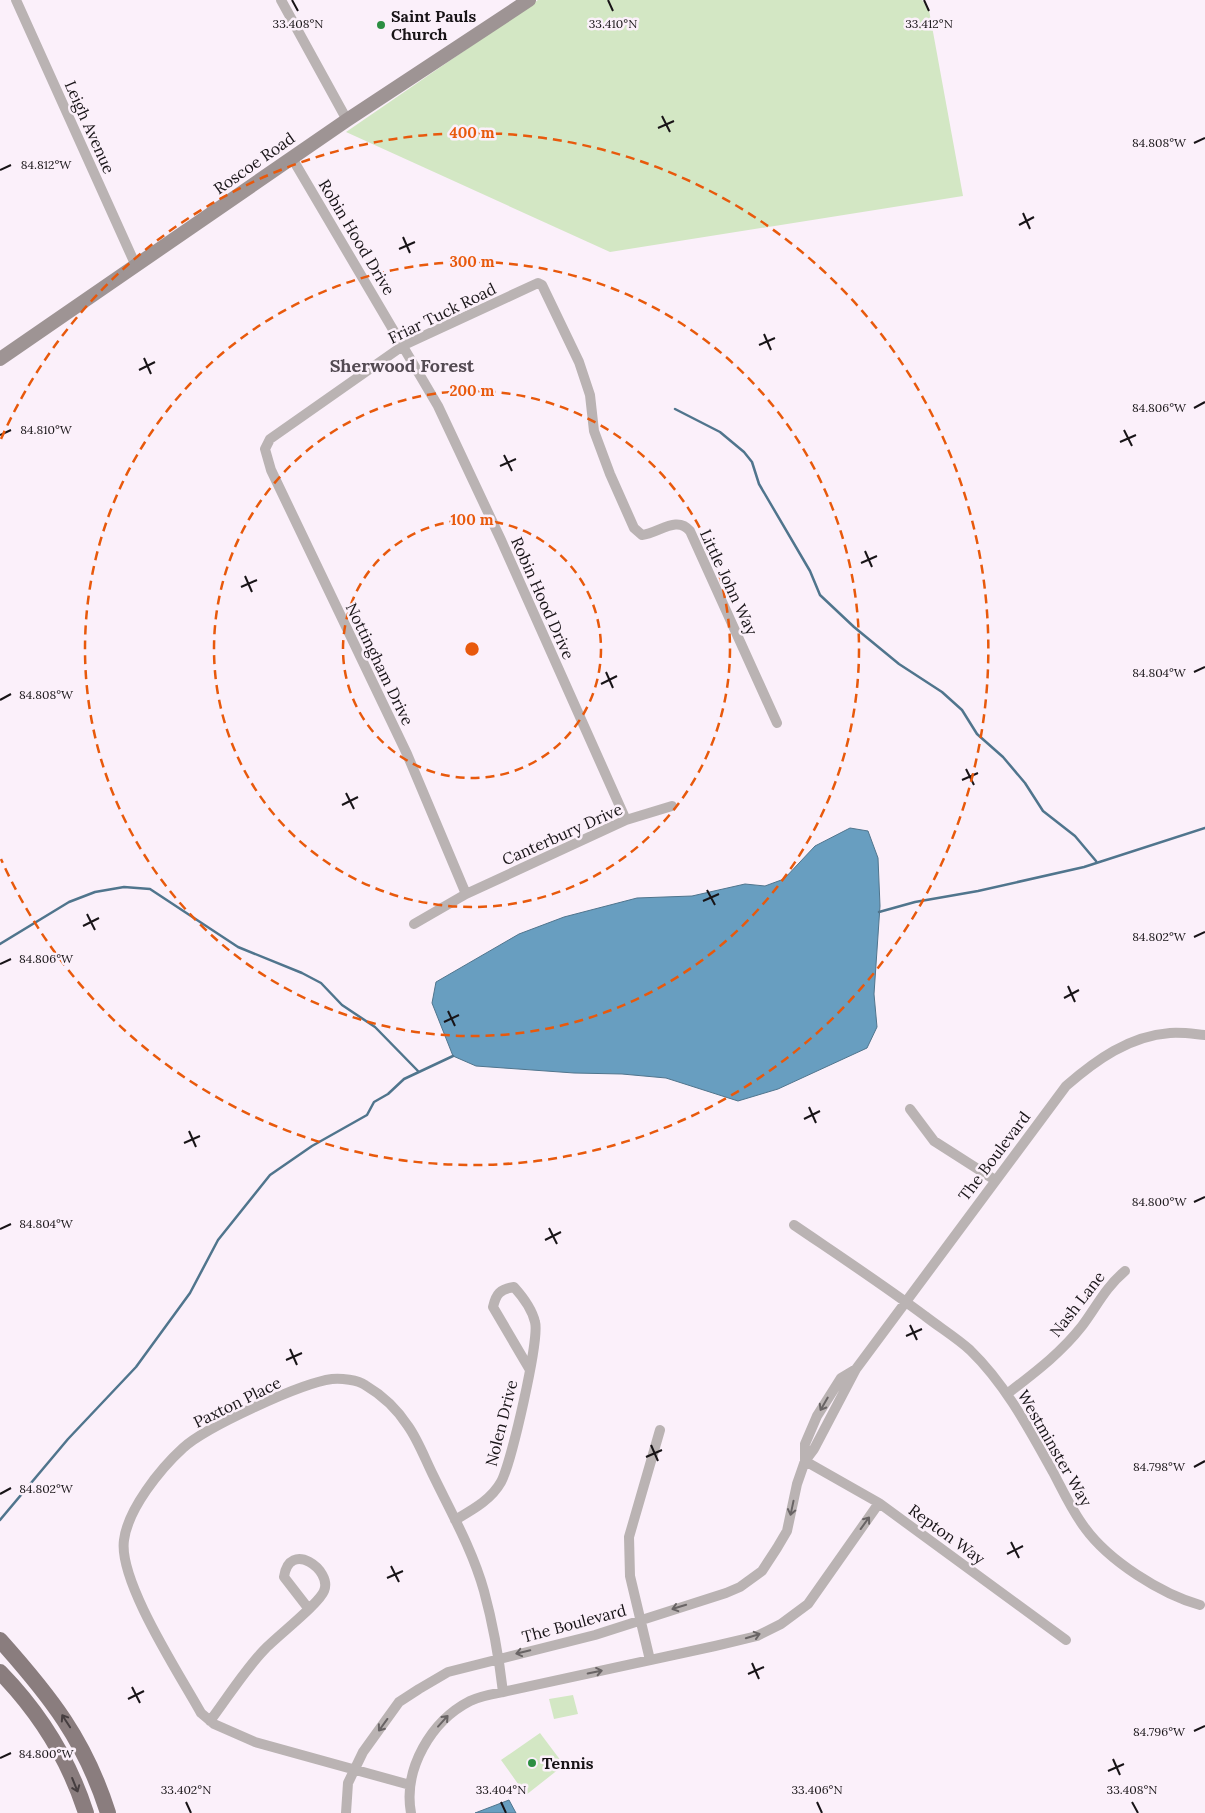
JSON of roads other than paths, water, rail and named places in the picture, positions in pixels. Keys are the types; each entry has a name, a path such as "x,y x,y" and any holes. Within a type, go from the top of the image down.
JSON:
{"main road":[{"name":"Roscoe Road","path":"0,359 347,120 530,0"},
{"path":"0,1640 44,1690 68,1725 88,1762 108,1813"},
{"path":"0,1672 35,1712 57,1747 75,1783 86,1813"}],"street":[{"name":"Leigh Avenue","path":"16,0 136,266"},
{"path":"281,0 347,120"},
{"name":"Robin Hood Drive","path":"292,158 404,345 438,406 497,531 626,820"},
{"name":"Friar Tuck Road","path":"265,449 270,439 404,345 538,283 542,285"},
{"name":"Little John Way","path":"542,285 579,362 590,395 596,437 634,528 642,535 677,523 684,525 690,531 777,723"},
{"name":"Nottingham Drive","path":"265,449 270,470 406,754 466,894"},
{"name":"Canterbury Drive","path":"414,924 466,894 626,820 672,806"},
{"name":"The Boulevard","path":"346,1813 348,1783 363,1752 399,1702 448,1672 595,1635 740,1587 762,1571 787,1531 797,1484 805,1461 814,1449 856,1369 1066,1086 1092,1064 1126,1043 1170,1033 1205,1035"},
{"path":"910,1110 934,1141 995,1180"},
{"name":"Westminster Way","path":"794,1225 906,1302 969,1350 1006,1394 1025,1422 1068,1503 1085,1529 1100,1544 1137,1574 1180,1599 1200,1604"},
{"name":"Nash Lane","path":"1006,1394 1053,1358 1082,1326 1109,1285 1125,1271"},
{"name":"Nolen Drive","path":"455,1520 489,1499 501,1482 511,1457 530,1370 536,1323 525,1301 514,1287 503,1289 496,1295 493,1307 530,1370"},
{"name":"Paxton Place","path":"410,1785 255,1742 210,1721 201,1713 137,1594 125,1561 124,1539 146,1488 182,1449 204,1432 311,1384 334,1378 363,1383 394,1408 409,1427 455,1520 484,1590 499,1658 503,1692"},
{"path":"650,1660 630,1576 629,1537 660,1430"},
{"name":"Repton Way","path":"805,1461 879,1503 1066,1640"},
{"path":"411,1813 410,1785 428,1738 450,1714 472,1700 503,1692 757,1636 781,1624 808,1604 879,1503"},
{"path":"210,1721 263,1651 308,1608 324,1592 326,1582 322,1574 311,1563 304,1559 297,1559 290,1562 285,1569 284,1577 308,1608"}],"water":[{"path":"850,828 868,831 878,858 880,906 874,994 877,1027 867,1048 778,1089 738,1101 666,1078 476,1066 453,1056 432,1003 436,982 519,934 564,917 637,898 692,896 745,884 765,886 784,879 815,846"},
{"path":"509,1800 516,1813 475,1813"}],"waterway":[{"path":"675,409 720,432 744,452 752,462 759,484 810,571 820,595 854,627 899,664 942,692 962,710 977,734 1003,757 1025,783 1043,811 1075,836 1096,861"},
{"path":"879,912 915,902 978,891 1084,867 1205,828"},
{"path":"0,944 69,902 95,892 124,887 150,889 238,947 302,973 321,983 342,1005 375,1027 418,1071"},
{"path":"0,1520 68,1439 136,1367 190,1293 218,1240 270,1175 312,1146 367,1115 374,1102 388,1094 404,1079 453,1056"}],"place":[{"name":"Saint Pauls Church","path":"381,25"},
{"name":"Tennis","path":"532,1763"}],"district":[{"name":"Sherwood Forest","path":"402,366"}]}
